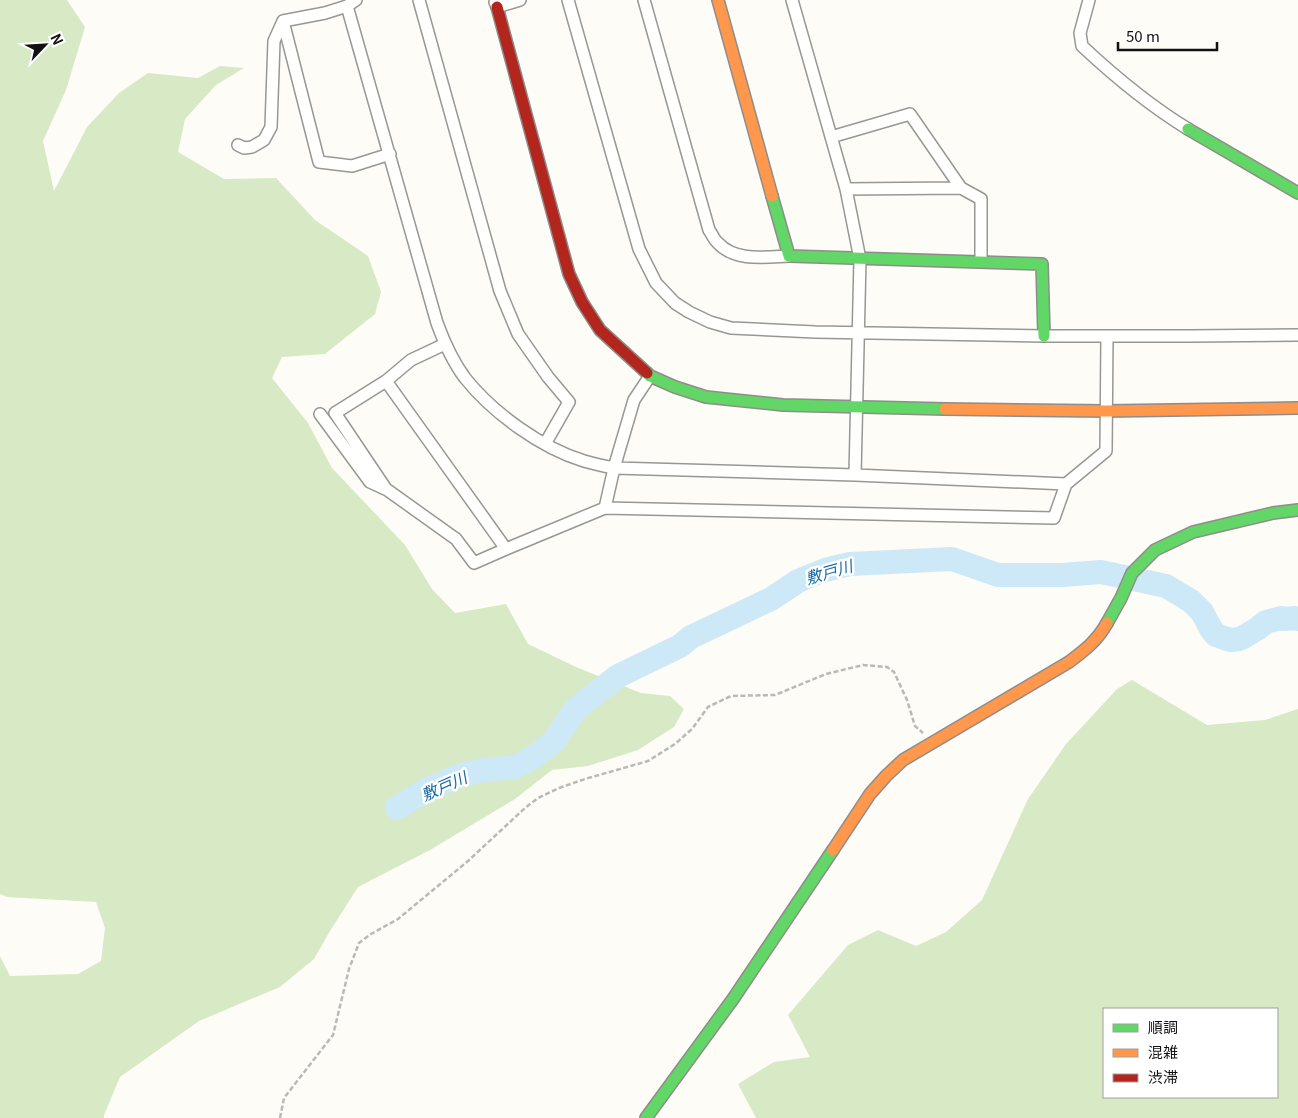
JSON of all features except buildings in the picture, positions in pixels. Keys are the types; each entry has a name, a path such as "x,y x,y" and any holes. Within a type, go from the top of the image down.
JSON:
{"street":[{"path":"419,0 500,291 518,334 548,378 570,402 545,444"},
{"path":"520,0 495,3 569,274 582,302 600,330 650,376 706,397 783,405 1106,411 1298,408"},
{"path":"568,0 639,249 656,283 675,303 710,322 730,328 816,332 1044,336 1298,335"},
{"path":"644,0 710,230 718,243 731,253 746,257 789,256 1042,264 1044,336"},
{"path":"718,0 789,256"},
{"path":"792,0 846,189 860,259 855,475"},
{"path":"1089,0 1080,33 1082,46 1122,81 1171,119 1298,192"},
{"path":"283,21 325,13 352,3 390,154 437,323 445,344 464,377 489,404 545,444 583,461 614,468 855,475 1066,484"},
{"path":"238,145 244,148 258,144 264,140 271,127 274,41 283,21"},
{"path":"283,21 318,162 352,166 390,154"},
{"path":"831,137 910,114 961,188 981,199 981,261"},
{"path":"846,189 961,188"},
{"path":"320,414 370,482 386,489 456,539 474,563 605,508 1054,518 1066,484 1106,451 1107,336"},
{"path":"386,489 334,413 386,381 411,360 445,344"},
{"path":"605,508 614,468 634,400 650,376"},
{"path":"386,381 506,549"},
{"path":"646,1118 740,990 870,794 903,760 1069,662 1090,646 1101,634 1121,598 1132,573 1155,550 1193,532 1273,513 1298,510"}],"path":[{"path":"280,1118 284,1098 333,1035 349,969 359,943 398,919 468,861 538,798 558,788 648,761 675,744 692,729 708,707 731,696 775,695 826,674 863,666 887,667 894,672 907,700 915,726 931,743"}],"green space":[{"path":"0,0 67,0 85,27 66,90 43,141 54,191 87,127 119,93 148,73 198,78 220,66 244,68 216,85 185,119 178,152 224,179 276,178 315,220 368,256 381,292 375,314 325,354 282,357 272,378 308,423 332,468 405,545 432,589 455,613 506,604 528,644 576,667 641,693 670,696 684,709 674,727 638,750 588,766 552,770 515,799 430,850 358,887 314,959 280,987 199,1021 120,1077 104,1118 0,1118 0,956 10,976 78,974 101,961 105,928 96,902 7,897 0,894"},
{"path":"1132,680 1207,725 1265,720 1298,709 1298,1118 756,1118 738,1084 774,1062 810,1057 788,1015 848,945 878,930 916,946 946,932 982,900 1028,799 1066,744 1117,689"}],"waterway":[{"name":"敷戸川","path":"397,808 426,790 461,775 484,770 515,767 534,757 554,741 575,710 618,676 680,646 691,637 771,599 798,581 825,570 850,564 952,559 998,575 1062,575 1101,572 1166,586 1191,601 1202,612 1216,635 1230,640 1240,639 1266,622 1281,618 1298,619"}],"traffic: fast":[{"path":"1188,129 1298,193"},
{"path":"772,196 789,256 1042,264 1044,336"},
{"path":"647,373 675,387 706,397 783,405 945,409"},
{"path":"1107,623 1132,573 1155,550 1193,532 1273,513 1298,510"},
{"path":"646,1118 733,999 833,850"}],"traffic: slow":[{"path":"718,0 772,196"},
{"path":"945,409 1106,411 1298,408"},
{"path":"833,850 870,794 903,760 1069,662 1095,640 1107,623"}],"traffic: jam":[{"path":"497,7 569,274 582,302 600,330 647,373"}]}
